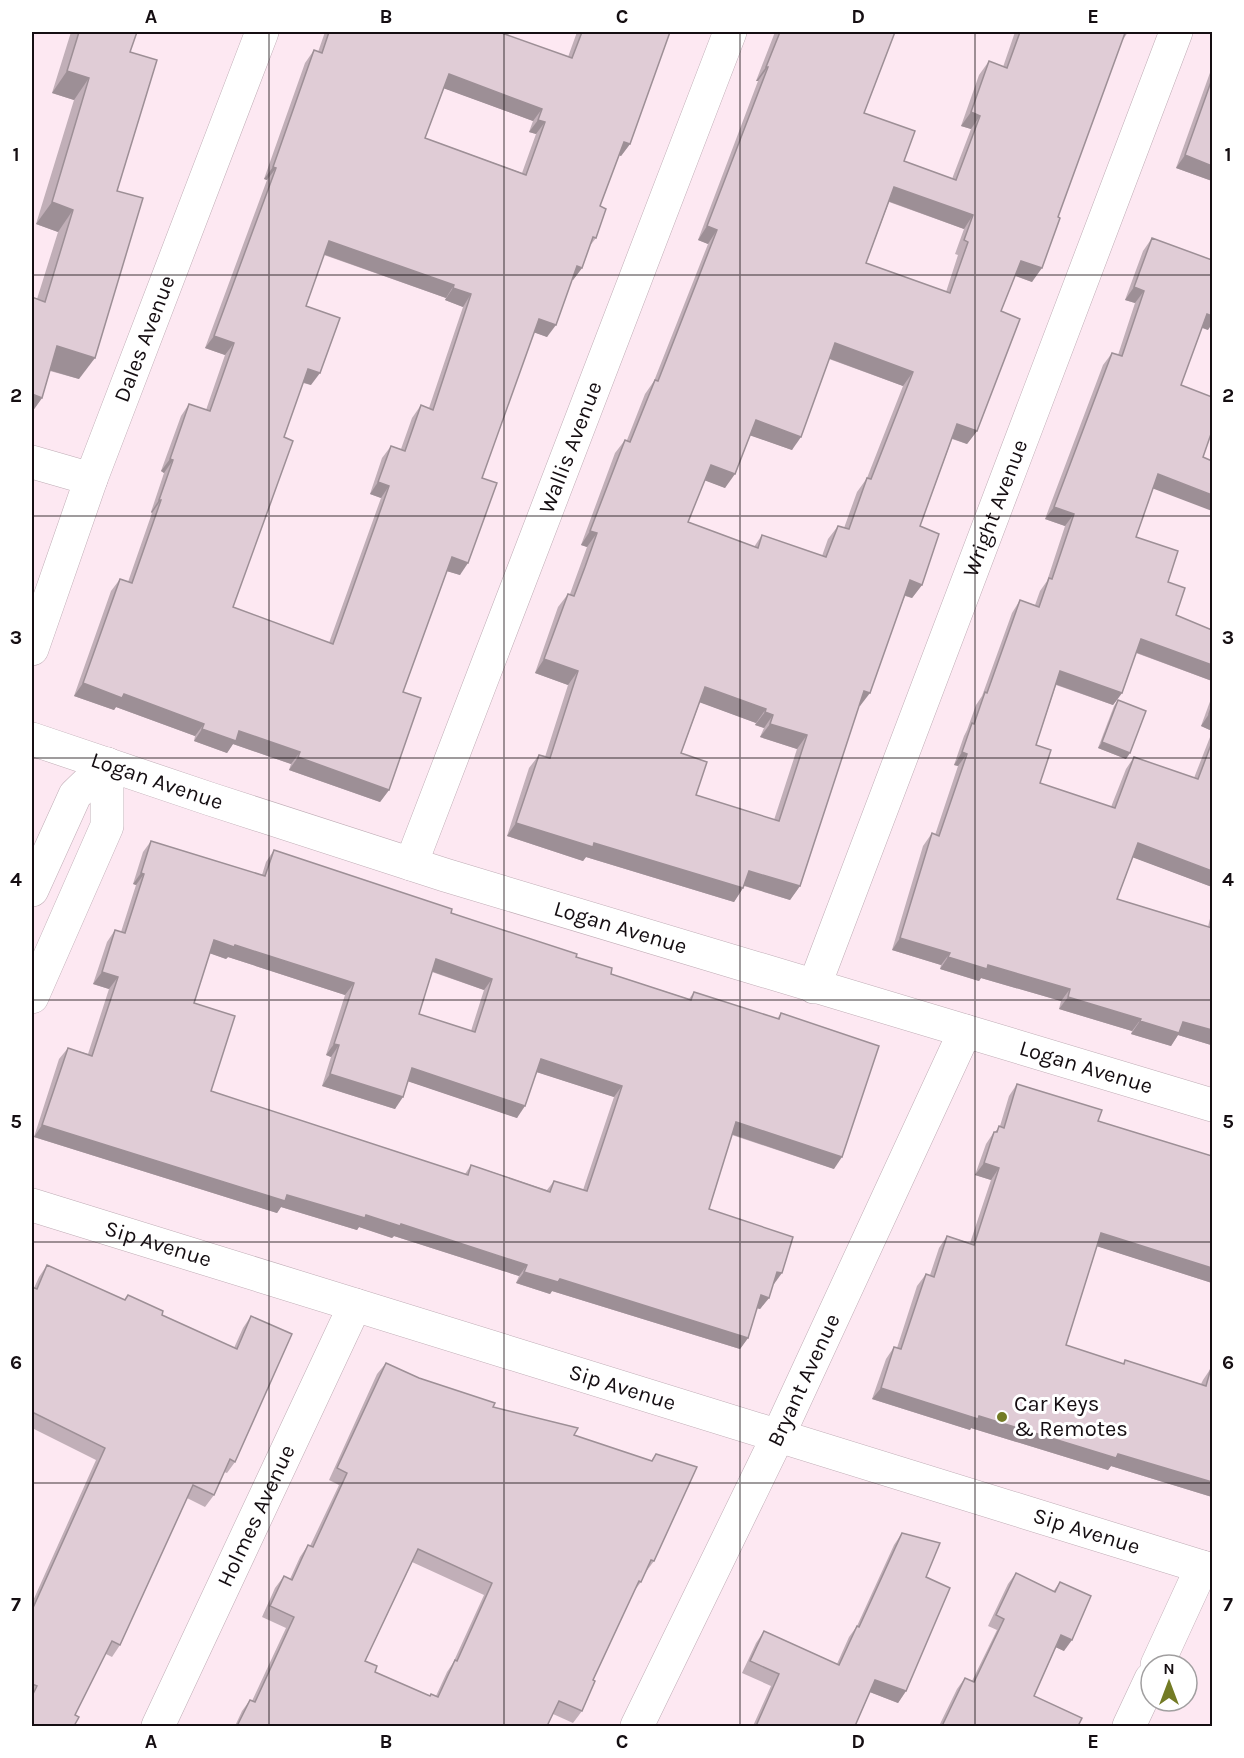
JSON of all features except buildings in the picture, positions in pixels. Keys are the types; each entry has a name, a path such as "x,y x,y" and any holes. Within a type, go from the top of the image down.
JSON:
{"street":[{"name":"Dales Avenue","path":"32,649 91,479 262,32"},
{"name":"Wallis Avenue","path":"411,864 730,32"},
{"name":"Wright Avenue","path":"814,987 1176,32"},
{"path":"32,462 91,479"},
{"name":"Logan Avenue","path":"32,739 411,864 1212,1105"},
{"path":"32,890 75,795 107,764"},
{"path":"32,997 108,826 107,764"},
{"name":"Bryant Avenue","path":"638,1726 778,1436 966,1031"},
{"name":"Sip Avenue","path":"32,1205 1207,1569"},
{"name":"Holmes Avenue","path":"158,1726 355,1305"},
{"path":"1164,1653 1207,1569"},
{"path":"1129,1726 1139,1705"}],"place":[{"name":"Car Keys & Remotes","path":"1002,1417"}]}
